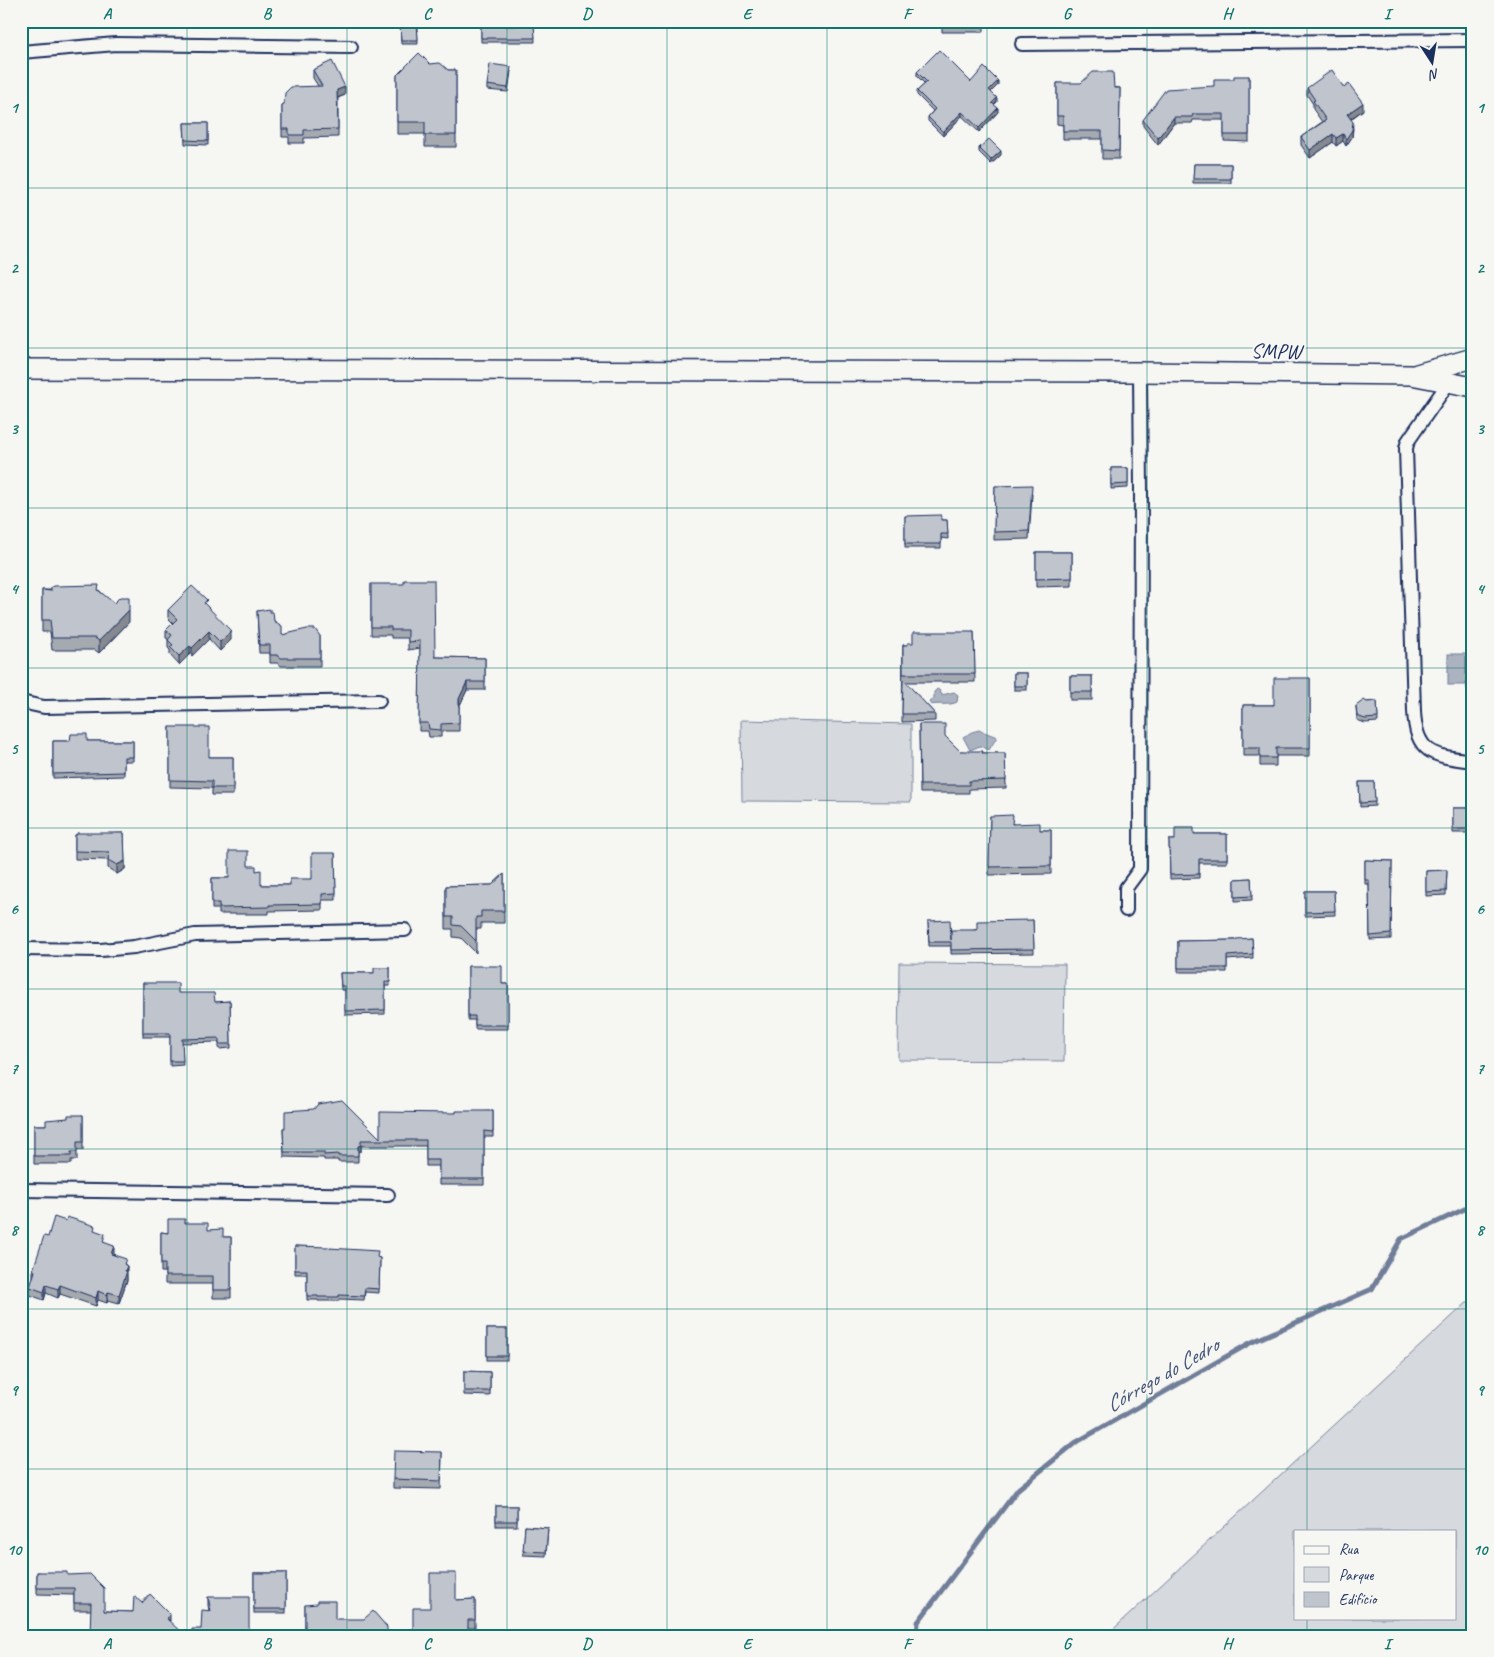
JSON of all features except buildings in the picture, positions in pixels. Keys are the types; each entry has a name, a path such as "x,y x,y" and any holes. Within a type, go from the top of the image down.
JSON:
{"street":[{"path":"1022,44 1473,40"},
{"path":"21,52 116,44 350,47"},
{"name":"SMPW","path":"1411,376 1473,358"},
{"path":"1473,366 1471,373 1473,378"},
{"name":"SMPW","path":"21,369 1140,372 1411,376 1473,387"},
{"path":"1126,910 1126,888 1140,869 1140,372"},
{"path":"1449,382 1408,441 1406,448 1414,720 1415,729 1420,740 1435,754 1473,761"},
{"path":"21,702 44,707 379,701"},
{"path":"21,949 101,950 134,947 195,935 404,930"},
{"path":"21,1190 388,1195"}],"green space":[{"path":"741,720 911,724 911,802 742,801"},
{"path":"899,963 1065,964 1064,1061 898,1060"},
{"path":"1473,1297 1473,1636 1106,1636"}],"shaded area":[{"path":"1448,654 1466,654 1466,685 1448,685"},
{"path":"937,689 942,695 954,692 958,695 957,702 931,705 929,702 934,698 934,692"},
{"path":"979,730 997,737 989,750 980,746 970,750 963,737"}],"waterway":[{"name":"Córrego do Cedro","path":"917,1636 918,1622 1018,1489 1075,1443 1250,1343 1372,1289 1401,1239 1473,1205"}]}
